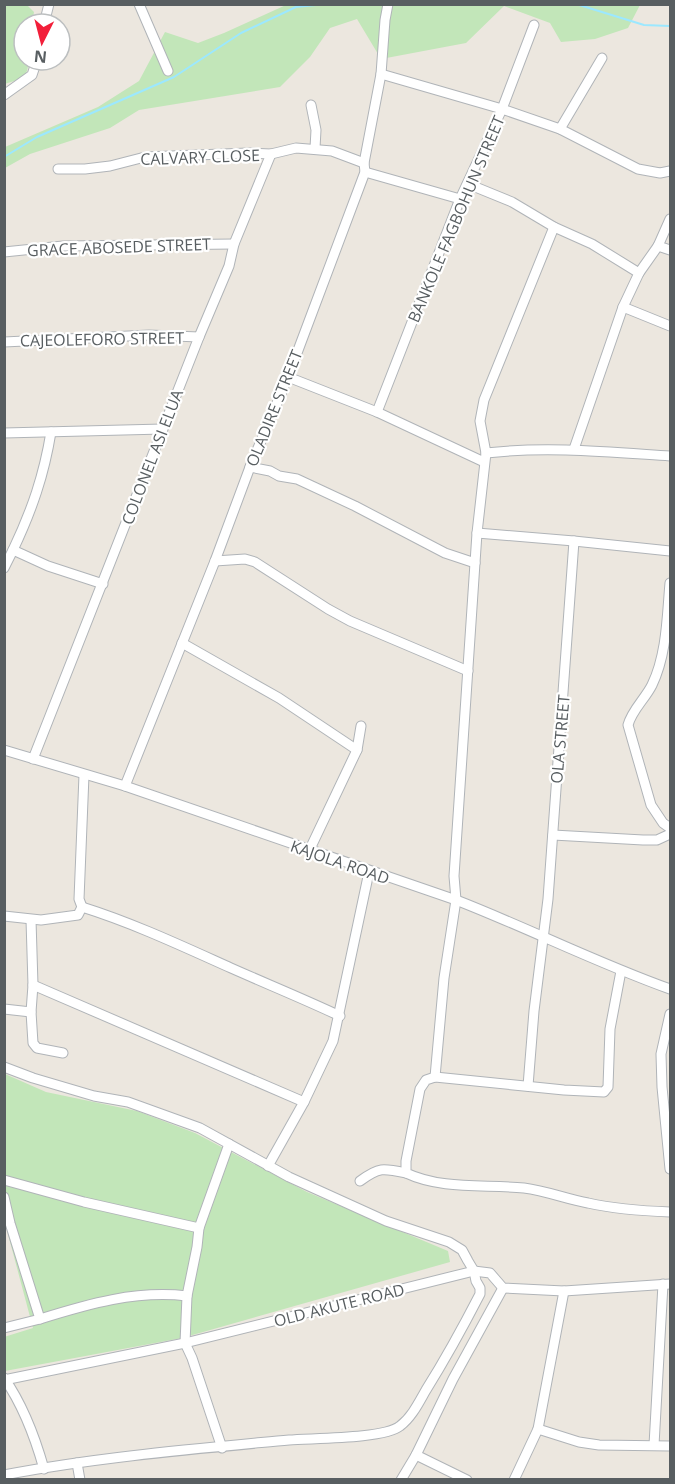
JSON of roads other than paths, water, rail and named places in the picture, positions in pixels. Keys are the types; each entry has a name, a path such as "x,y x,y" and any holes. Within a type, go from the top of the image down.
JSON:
{"street":[{"path":"139,4 168,71"},
{"name":"OLADIRE STREET","path":"125,786 250,467 288,377 365,167 381,74 388,4"},
{"name":"BANKOLE FAGBOHUN STREET","path":"377,412 460,199 502,109 534,25"},
{"path":"560,129 602,58"},
{"path":"4,95 33,72"},
{"path":"381,74 502,109 560,129 638,169 660,173 670,171"},
{"path":"311,105 316,130 315,148"},
{"name":"CALVARY CLOSE","path":"58,169 110,166 145,157 271,154 296,148 315,148 342,154 365,167 460,199"},
{"name":"COLONEL ASI ELUA","path":"33,759 229,266 234,244 271,154"},
{"path":"468,184 512,202 554,227 592,244 639,273"},
{"path":"574,449 623,307 639,273 658,246 670,219"},
{"path":"435,1077 444,978 456,900 454,876 477,533 485,457 480,421 484,400 554,227"},
{"name":"GRACE ABOSEDE STREET","path":"4,252 63,246 234,244"},
{"path":"658,246 670,250"},
{"path":"623,307 670,326"},
{"name":"CAJEOLEFORO STREET","path":"4,342 149,335 199,337"},
{"path":"288,377 485,457 507,450 574,449 670,456"},
{"path":"4,433 163,429"},
{"path":"4,568 32,510 46,465 51,432"},
{"path":"250,467 297,479 355,506 445,554 475,563"},
{"path":"477,533 670,551"},
{"name":"OLA STREET","path":"528,1086 538,973 545,938 574,541"},
{"path":"13,550 48,566 103,584"},
{"path":"215,561 245,559 255,561 350,621 468,670"},
{"path":"670,583 660,660 652,686 630,718 628,725 651,805 663,823 670,828"},
{"path":"182,643 279,698 357,750"},
{"path":"309,851 357,750 361,726"},
{"name":"KAJOLA ROAD","path":"4,750 84,776 125,786 369,872 456,900 621,971 670,989"},
{"path":"4,916 31,920 68,918 78,915 82,907 79,899 84,776"},
{"path":"553,835 650,840 668,837 670,834"},
{"path":"268,1166 304,1102 333,1041 369,872"},
{"path":"82,907 145,930 340,1016"},
{"path":"31,920 33,985 30,1012 33,1043 38,1048 63,1053"},
{"path":"406,1173 407,1151 420,1089 426,1080 435,1077 603,1092 608,1087 610,1029 621,971"},
{"path":"33,985 304,1102"},
{"path":"4,1009 30,1012"},
{"path":"670,1014 661,1054 670,1169"},
{"path":"4,1079 7,1068 94,1096 128,1102 200,1128 268,1166 386,1221 449,1242 462,1250 474,1271 480,1288 480,1294 455,1343 409,1418 399,1428 358,1436 320,1437 77,1463 4,1474"},
{"path":"222,1448 185,1343 187,1296 199,1228 229,1144"},
{"path":"360,1181 383,1168 406,1173 418,1179 459,1185 523,1188 552,1192 586,1203 632,1210 670,1212"},
{"path":"4,1180 84,1202 199,1228"},
{"path":"4,1197 40,1319"},
{"path":"474,1271 490,1273 503,1288 564,1291 667,1284 654,1445"},
{"name":"OLD AKUTE ROAD","path":"5,1380 185,1343 474,1271"},
{"path":"400,1479 416,1455 453,1379 503,1288"},
{"path":"514,1479 538,1429 564,1291"},
{"path":"4,1328 95,1302 136,1296 187,1296"},
{"path":"5,1380 18,1399 44,1468"},
{"path":"538,1429 579,1442 599,1445 670,1446"},
{"path":"416,1455 467,1479"},
{"path":"77,1463 80,1479"}],"waterway":[{"path":"4,157 37,137 174,77 241,33 296,7 326,4"},
{"path":"576,4 644,25 670,26"}]}
